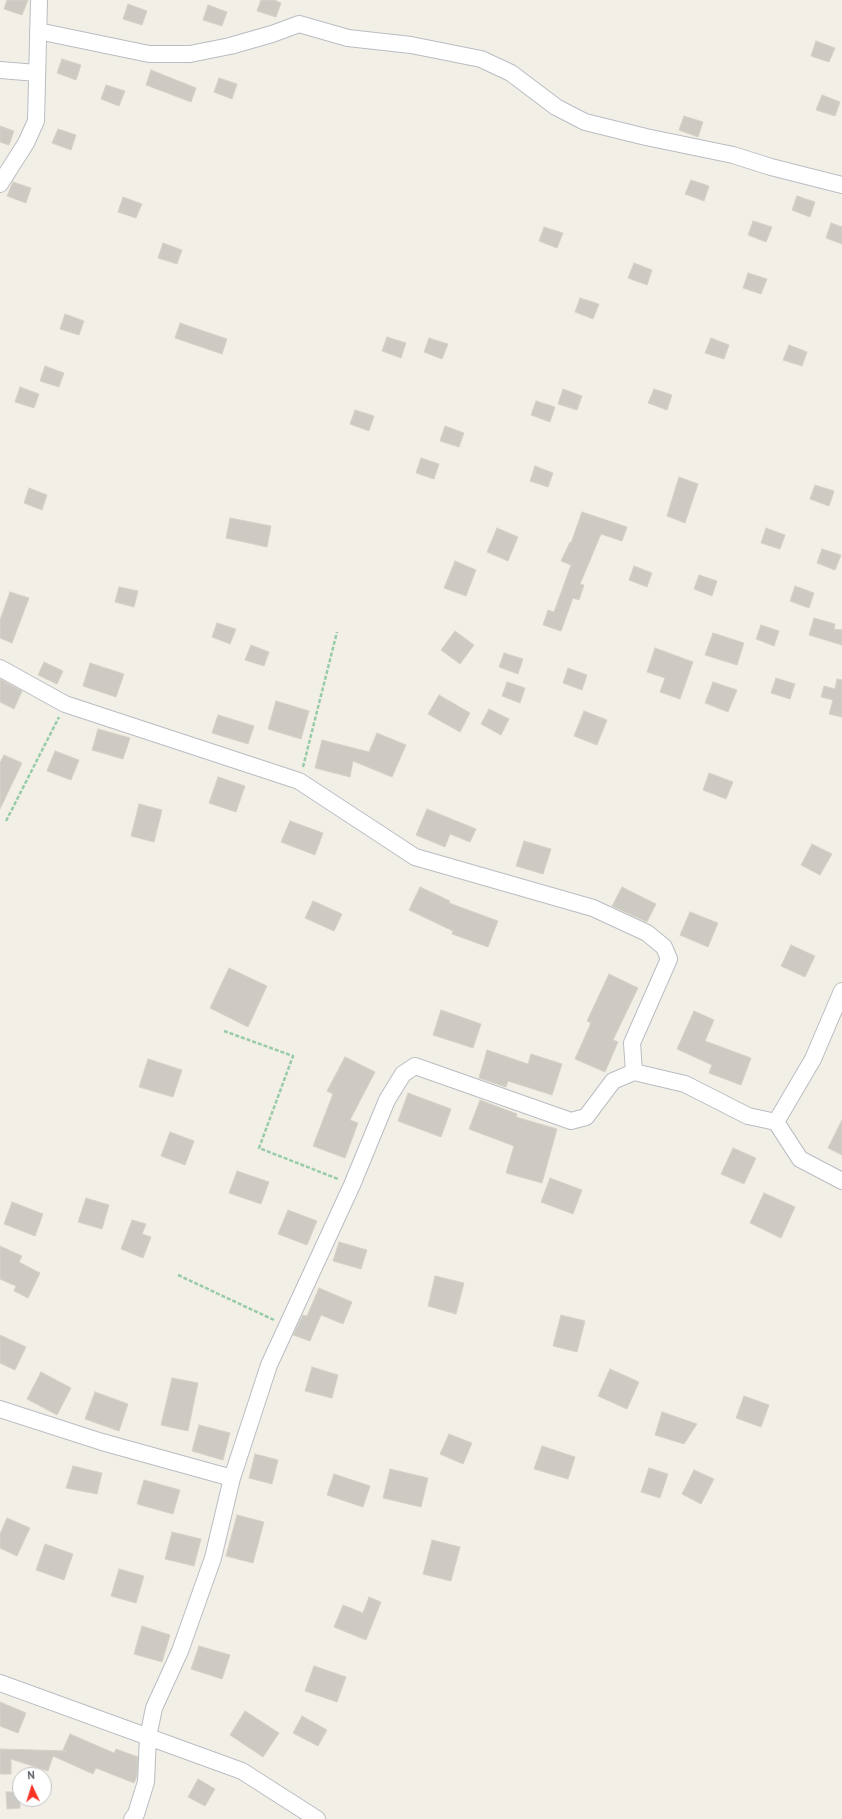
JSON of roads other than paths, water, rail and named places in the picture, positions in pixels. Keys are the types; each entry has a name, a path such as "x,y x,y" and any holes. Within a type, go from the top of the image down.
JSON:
{"street":[{"path":"0,184 26,143 36,121 38,0"},
{"path":"38,31 149,54 197,53 272,34 299,24 348,38 411,45 481,59 511,73 556,107 585,122 646,137 733,155 771,167 842,185"},
{"path":"0,70 37,73"},
{"path":"0,668 66,704 299,781 415,857 593,908 647,933 664,947 669,959 632,1043 634,1072"},
{"path":"776,1122 813,1058 842,991"},
{"path":"132,1819 136,1814 146,1782 148,1737 154,1708 180,1651 213,1558 232,1478 269,1365 352,1185 387,1100 403,1074 415,1066 571,1121 586,1117 613,1081 634,1072 685,1084 748,1116 776,1122 800,1158 842,1181"},
{"path":"0,1409 102,1442 232,1478"},
{"path":"0,1683 242,1771 317,1819"}]}
